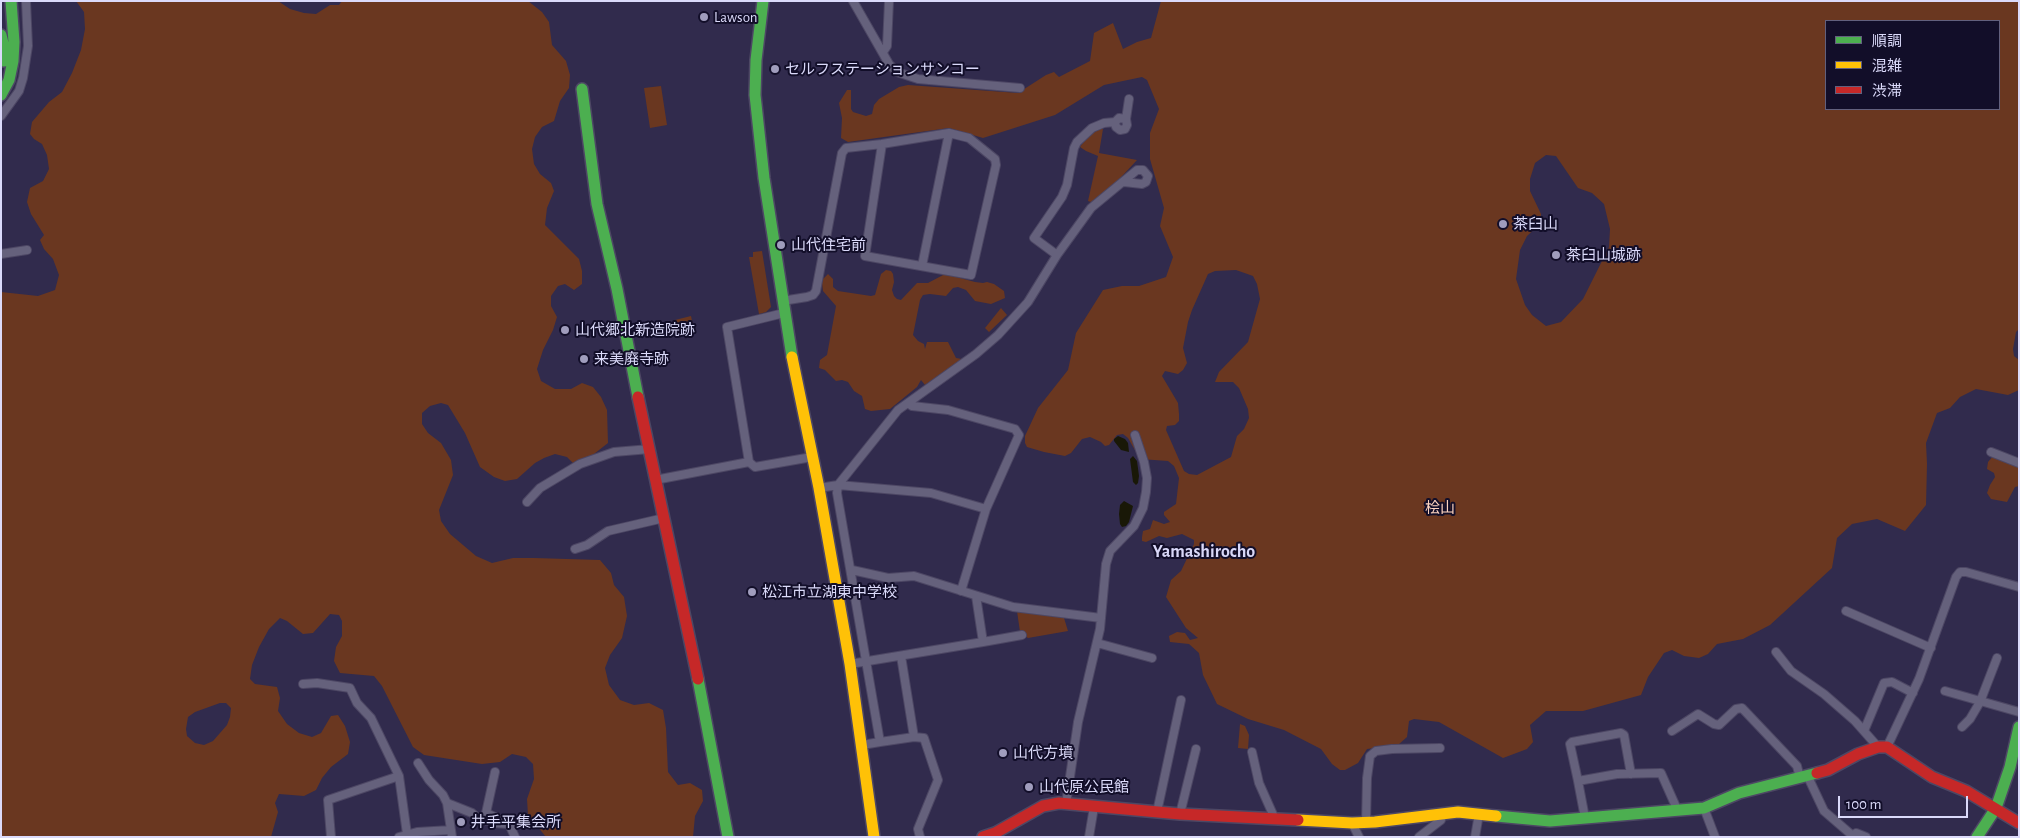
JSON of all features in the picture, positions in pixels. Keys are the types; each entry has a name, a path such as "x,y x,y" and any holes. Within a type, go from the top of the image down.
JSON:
{"main road":[{"path":"1,95 9,80 13,61 14,42 11,1"},
{"path":"763,1 756,60 755,95 757,129 783,307 819,488 850,664 874,837"},
{"path":"1,35 5,56 1,77"},
{"path":"582,89 597,204 618,289 655,480 693,650 728,837"},
{"path":"1977,837 1996,808 2010,767 2019,727"},
{"path":"983,837 995,833 1047,805 1059,803 1180,814 1352,823 1366,823 1443,813 1479,814 1537,821 1704,808 1739,793 1828,770 1858,754 1882,747 1932,777 1966,791 2019,823"}],"street":[{"path":"1,116 19,91 24,78 28,46 26,1"},
{"path":"853,1 889,64 897,72 909,77 960,84 1020,88"},
{"path":"883,52 887,46 889,1"},
{"path":"1057,255 1034,238 1062,197 1067,185 1074,148 1077,142 1092,128 1104,123 1115,122 1117,128 1123,130 1127,125 1129,99"},
{"path":"812,457 755,467 749,462 727,327 813,295 816,291 842,153 846,148 950,133 969,138 995,159 996,165 971,275 865,256 882,144"},
{"path":"922,266 950,133"},
{"path":"880,742 852,580 852,570 837,493 838,485 898,410 976,354 998,335 1028,302 1057,255 1091,208 1124,182"},
{"path":"1,254 27,250"},
{"path":"908,403 912,406 948,410 1015,429 1019,435 986,510 961,591"},
{"path":"1066,804 1078,722 1097,643 1106,564 1110,551 1134,526 1143,508 1146,492 1147,478 1144,462 1135,435"},
{"path":"527,502 540,488 580,464 614,452 650,450"},
{"path":"1991,452 2019,463"},
{"path":"655,480 749,462"},
{"path":"819,488 838,485 931,493 986,510"},
{"path":"575,549 587,545 608,531 664,518"},
{"path":"852,570 888,578 914,576 976,596 1029,609 1101,618"},
{"path":"1776,652 1791,670 1845,711 1882,747 1913,693 1932,648 1956,577 1960,572 2019,587"},
{"path":"976,596 983,642"},
{"path":"1846,611 1932,648"},
{"path":"850,664 1022,635"},
{"path":"1097,643 1152,658"},
{"path":"901,656 914,737"},
{"path":"1962,727 1970,719 1980,702 1997,658"},
{"path":"1864,731 1884,683 1892,682 1913,693"},
{"path":"303,684 317,683 350,688 357,703 372,718 399,776 402,836 451,834 447,803 418,763"},
{"path":"1945,691 2019,712"},
{"path":"1157,812 1181,700"},
{"path":"1672,731 1698,714 1719,725 1736,708 1742,708 1797,766 1824,811 1852,836 1856,833 1866,837"},
{"path":"1585,818 1570,744 1572,742 1621,733 1624,735 1631,774"},
{"path":"862,745 914,737 924,738 938,780 918,829 920,837"},
{"path":"1366,823 1367,778 1370,756 1376,751 1392,748 1440,748"},
{"path":"1180,814 1196,749"},
{"path":"1252,752 1259,783 1275,819"},
{"path":"495,772 486,813 506,820 515,837"},
{"path":"1578,781 1631,774 1661,773 1677,810"},
{"path":"331,837 327,803 329,799 399,776"},
{"path":"447,803 472,813 478,818 494,823 509,824"},
{"path":"1089,837 1094,807"},
{"path":"1704,808 1714,837"},
{"path":"1420,837 1441,820 1443,813"},
{"path":"1475,837 1479,814"},
{"path":"1352,823 1359,837"}],"green space":[{"path":"76,1 278,1 290,9 316,14 330,5 339,5 342,1 528,1 542,12 549,22 552,45 566,61 570,75 569,88 560,101 554,121 542,127 535,137 532,149 534,164 540,174 551,183 554,191 547,208 545,225 579,259 582,271 582,284 574,290 565,284 558,286 551,296 551,306 557,317 537,369 541,381 555,389 571,389 582,383 593,387 601,397 607,410 608,443 585,461 573,463 567,457 555,454 535,463 517,479 505,481 494,477 480,467 465,433 448,405 441,403 430,406 422,413 422,424 428,433 441,443 451,460 453,475 439,510 441,521 450,534 476,556 492,563 513,558 600,560 611,573 614,585 624,597 627,616 622,638 610,655 605,668 609,685 620,700 634,705 649,703 663,710 666,728 668,772 678,785 690,783 702,790 703,801 695,816 693,837 546,837 528,815 527,799 534,779 533,764 526,757 512,754 500,762 482,764 424,755 413,747 382,686 374,676 340,673 334,661 336,647 342,636 342,621 339,615 330,614 313,633 303,634 287,621 280,618 269,629 252,665 250,679 255,684 277,687 280,698 278,711 287,724 299,733 312,737 321,733 331,716 338,715 345,726 350,742 348,754 331,767 322,778 316,790 304,796 279,794 275,803 278,812 271,837 1,837 1,292 38,296 55,290 59,275 53,259 44,249 40,240 44,235 31,214 27,202 30,188 43,181 49,169 47,155 42,144 30,134 32,122 49,102 62,92 72,73 81,50 85,29 84,12","holes":["220,703 226,703 231,708 230,717 227,725 213,741 204,745 195,743 187,736 188,717 195,712"]},
{"name":"桧山","path":"1161,1 2019,1 2019,329 2016,332 2013,349 2014,356 2019,360 2019,390 2008,395 1976,389 1960,397 1950,408 1937,413 1926,443 1926,505 1905,531 1877,519 1852,524 1837,538 1832,568 1770,625 1743,639 1717,644 1708,654 1699,658 1684,656 1672,650 1664,653 1648,677 1641,695 1583,711 1546,711 1530,725 1533,742 1527,749 1503,758 1439,722 1414,719 1409,721 1407,737 1398,745 1367,749 1358,763 1345,770 1340,770 1332,764 1321,749 1284,730 1248,719 1217,704 1203,675 1199,653 1189,644 1170,642 1169,636 1177,632 1185,633 1190,640 1198,638 1186,628 1166,597 1171,580 1181,571 1194,544 1194,540 1182,534 1167,538 1159,536 1146,542 1142,541 1142,537 1143,531 1150,529 1153,520 1164,524 1170,522 1164,515 1164,512 1176,504 1179,478 1174,466 1168,461 1140,459 1128,438 1123,434 1117,435 1109,445 1105,446 1090,437 1082,439 1071,453 1065,456 1027,447 1025,443 1025,436 1038,408 1068,370 1076,333 1103,290 1122,286 1139,286 1166,277 1173,257 1160,226 1164,208 1150,159 1150,133 1159,109 1147,80 1142,77 1104,85 1055,115 983,138 949,128 848,142 841,138 842,118 839,103 847,90 851,90 851,109 853,112 866,116 872,114 874,105 879,99 899,87 908,85 1018,93 1046,75 1054,72 1059,77 1090,61 1094,33 1113,23 1123,49 1151,38","holes":["1546,155 1556,156 1578,188 1592,193 1604,204 1610,229 1609,247 1583,299 1561,322 1546,326 1532,315 1525,305 1516,279 1520,250 1527,236 1541,223 1541,214 1530,191 1530,179 1535,163","1236,270 1253,276 1260,299 1248,342 1219,372 1215,382 1233,382 1239,388 1248,409 1249,418 1244,429 1237,436 1231,457 1197,475 1189,474 1184,471 1166,430 1167,426 1175,425 1179,421 1179,414 1178,403 1162,376 1165,371 1178,374 1187,363 1183,348 1188,322 1208,274 1215,271"]},
{"path":"661,86 667,125 650,128 644,88"},
{"path":"1099,129 1103,129 1099,153 1137,160 1112,187 1091,202 1088,201 1098,156 1080,147 1087,137"},
{"path":"762,251 771,307 766,312 759,314 749,257 753,257 753,252"},
{"path":"886,270 891,271 893,274 892,290 894,296 901,300 917,283 928,283 945,274 975,282 994,284 1004,291 1005,298 991,304 975,301 966,290 958,287 953,288 946,296 923,295 920,300 913,335 924,344 925,349 927,342 948,342 956,358 962,359 925,385 921,380 917,387 890,409 871,411 865,409 862,396 854,391 848,382 836,381 825,370 819,368 820,360 827,355 836,306 823,291 822,283 828,274 833,279 833,287 838,291 871,296 875,295 881,274"},
{"path":"1001,308 1007,315 989,332 985,328"},
{"path":"691,316 694,330 678,335 675,320"},
{"path":"1994,455 2019,465 2019,486 2015,487 2007,502 1991,499 1987,493 1995,477 1994,473 1987,469 1988,462"},
{"path":"1017,611 1064,618 1068,631 1028,638 1020,632"},
{"path":"1240,724 1245,726 1249,735 1248,749 1238,748"}],"shaded area":[{"path":"1118,436 1125,439 1128,443 1129,452 1121,450 1114,441"},
{"path":"1133,456 1137,461 1139,476 1136,485 1133,482 1130,459"},
{"path":"1124,501 1133,506 1129,522 1126,526 1122,527 1119,514 1120,505"}],"traffic: fast":[{"path":"1,95 9,80 13,61 14,42 11,1"},
{"path":"763,1 756,60 755,95 764,178 792,357"},
{"path":"1,35 4,47 4,61"},
{"path":"582,89 597,204 617,289 638,397"},
{"path":"698,679 728,837"},
{"path":"1977,837 1996,808 2010,767 2019,727"},
{"path":"1496,816 1550,821 1704,808 1739,793 1817,773"}],"traffic: slow":[{"path":"792,357 819,488 850,664 874,837"},
{"path":"1298,820 1352,823 1375,822 1458,812 1496,816"}],"traffic: jam":[{"path":"638,397 698,679"},
{"path":"1817,773 1828,770 1858,754 1878,747 1887,747 1932,777 1966,791 2019,823"},
{"path":"983,837 995,833 1043,806 1059,803 1180,814 1298,820"}],"place":[{"name":"Lawson","path":"704,17"},
{"name":"セルフステーションサンコー","path":"775,69"},
{"name":"茶臼山","path":"1503,224"},
{"name":"山代住宅前","path":"781,245"},
{"name":"茶臼山城跡","path":"1556,255"},
{"name":"山代郷北新造院跡","path":"565,330"},
{"name":"来美廃寺跡","path":"584,359"},
{"name":"松江市立湖東中学校","path":"752,592"},
{"name":"山代方墳","path":"1003,753"},
{"name":"山代原公民館","path":"1029,787"},
{"name":"井手平集会所","path":"461,822"}],"district":[{"name":"Yamashirocho","path":"1204,552"}]}
